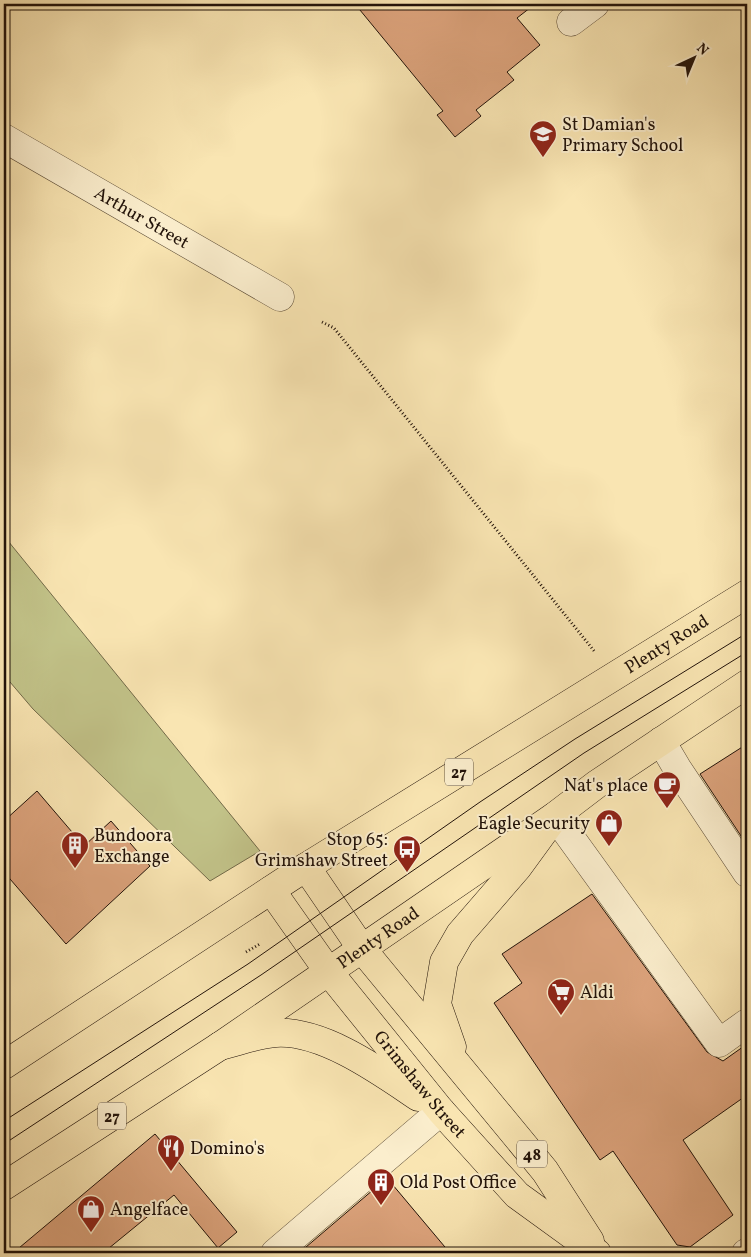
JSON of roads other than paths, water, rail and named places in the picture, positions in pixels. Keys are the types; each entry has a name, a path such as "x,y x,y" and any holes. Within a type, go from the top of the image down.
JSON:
{"main road":[{"name":"Plenty Road","path":"4,1065 306,867 747,594"},
{"name":"Plenty Road","path":"4,1186 220,1046 555,816 597,784 747,684"},
{"path":"457,1062 437,1004 444,962 460,934 518,868 555,816"},
{"name":"Grimshaw Street","path":"306,867 362,949 546,1170 597,1253"},
{"name":"Grimshaw Street","path":"271,890 328,972 441,1111 517,1195 597,1253"},
{"path":"220,1046 277,1033 312,1038 357,1057 441,1111"}],"street":[{"path":"571,22 595,4"},
{"name":"Arthur Street","path":"4,138 280,297"},
{"path":"661,741 747,873"},
{"path":"555,816 719,1043 747,1023"},
{"path":"275,1253 441,1111"}],"tram line":[{"path":"4,1121 248,964 480,802 575,739 747,633"},
{"path":"4,1144 261,975 584,753 747,652"}],"place":[{"name":"St Damian's Primary School","path":"543,158"},
{"name":"Nat's place","path":"667,809"},
{"name":"Eagle Security","path":"609,847"},
{"name":"Bundoora Exchange","path":"75,869"},
{"name":"Stop 65: Grimshaw Street","path":"407,873"},
{"name":"Aldi","path":"561,1016"},
{"name":"Domino's","path":"171,1172"},
{"name":"Old Post Office","path":"381,1206"},
{"name":"Angelface","path":"91,1233"}]}
